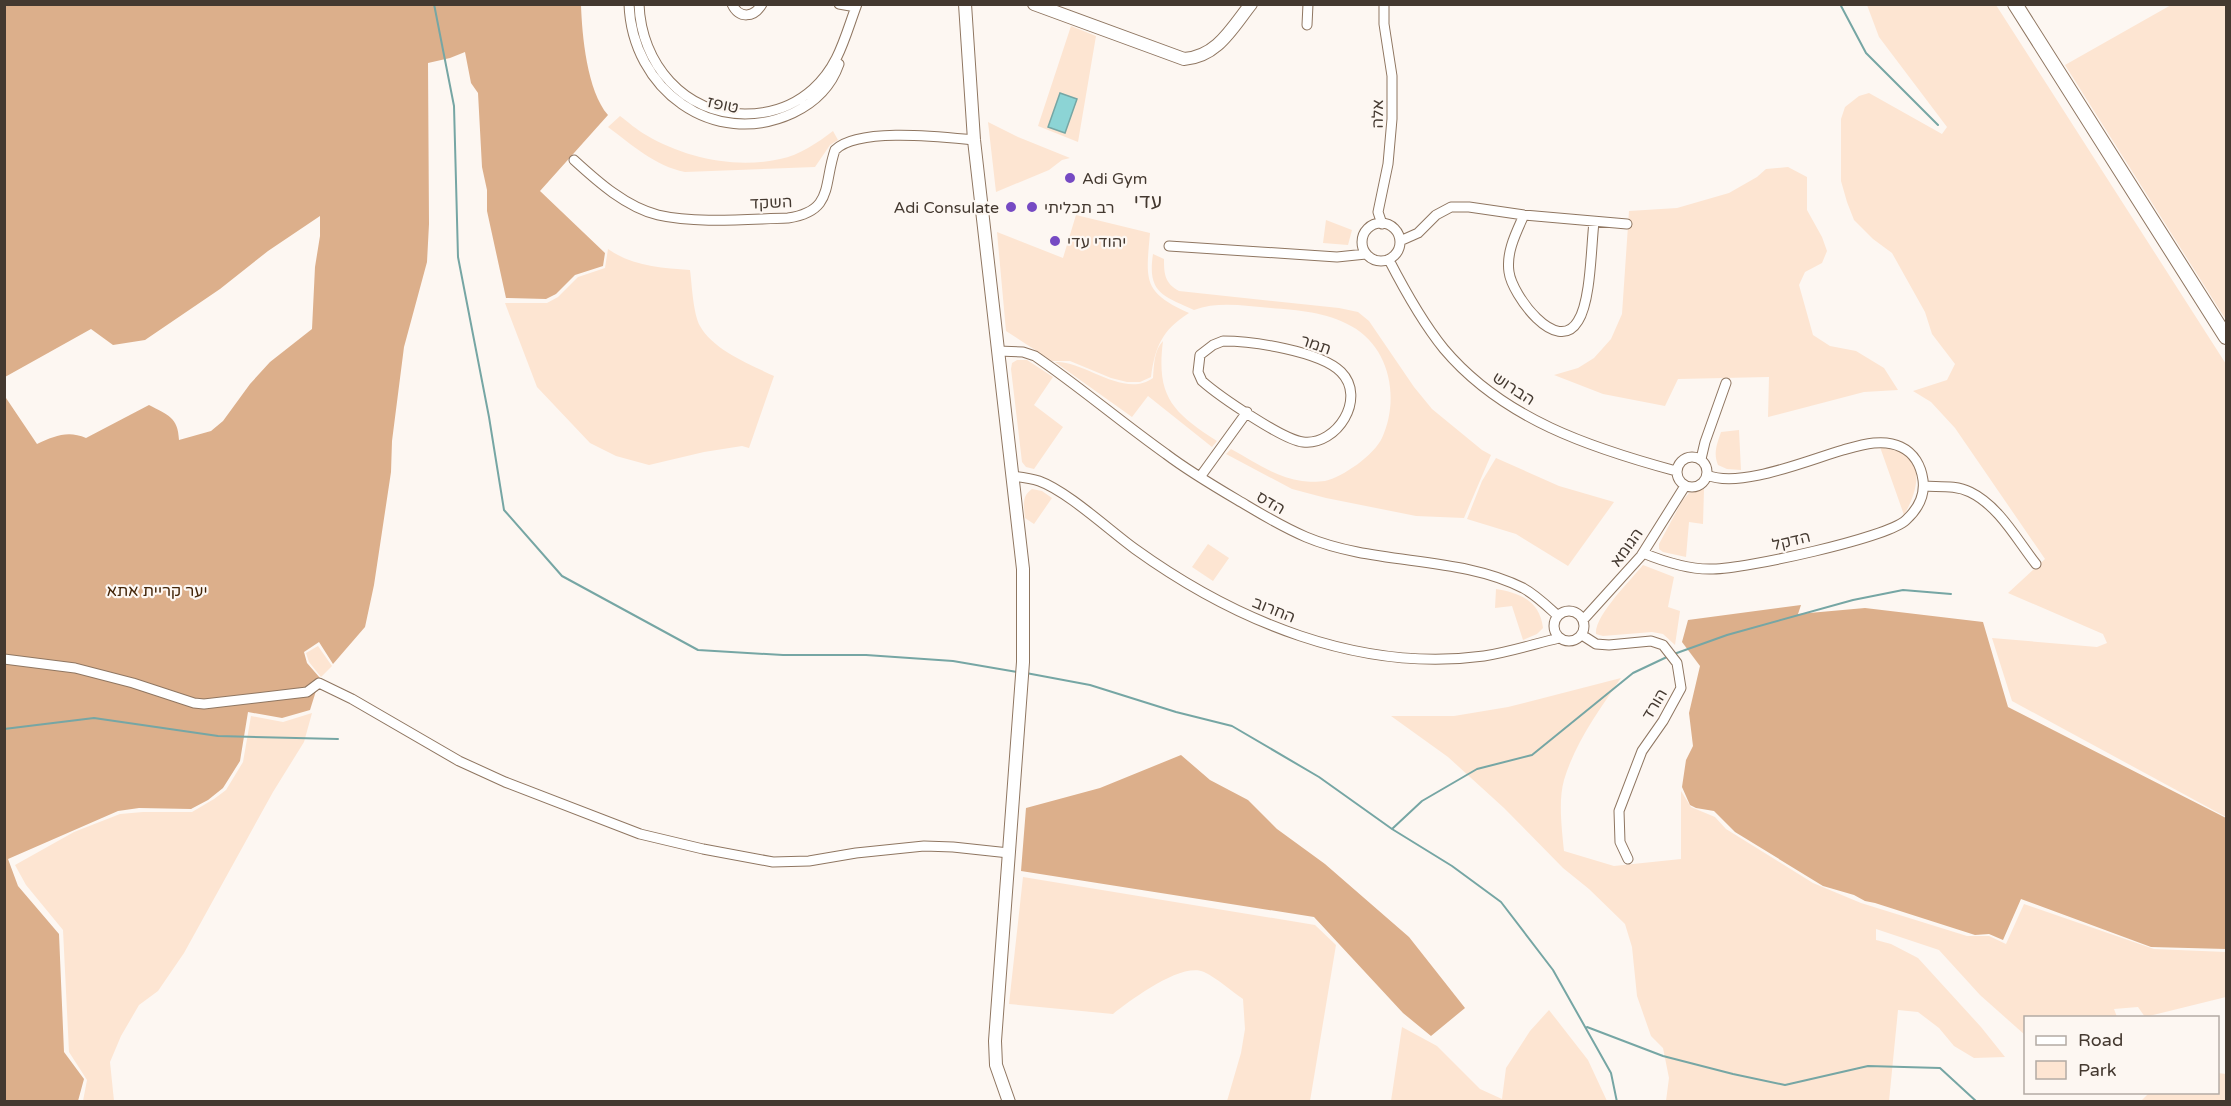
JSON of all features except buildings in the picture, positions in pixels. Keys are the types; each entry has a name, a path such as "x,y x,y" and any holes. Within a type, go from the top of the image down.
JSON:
{"main road":[{"path":"2015,4 2226,337"}],"street":[{"name":"טופז","path":"629,4 633,34 650,72 672,97 685,106 698,114 724,122 770,122 809,104 829,85 838,65 856,6"},
{"name":"טופז","path":"639,4 642,32 646,44 651,56 667,79 696,102 726,113 768,112 793,103 809,93 825,77 842,50"},
{"path":"732,4 737,12 748,16 758,11 762,4"},
{"path":"839,4 856,6"},
{"path":"1034,4 1184,59 1202,56 1213,50 1222,42 1251,4"},
{"path":"1307,25 1308,4"},
{"name":"אלה","path":"1382,224 1378,212 1391,137 1393,96 1384,4"},
{"path":"966,9 974,140 1023,569 1023,662 994,1041 996,1065 1009,1101"},
{"name":"השקד","path":"574,160 612,192 633,205 656,214 681,219 788,218 814,211 826,189 835,150 851,140 899,136 974,140"},
{"path":"1400,241 1418,233 1436,215 1451,207 1627,224"},
{"path":"1524,215 1510,249 1508,263 1511,283 1531,311 1549,328 1557,332 1565,332 1572,328 1583,312 1594,222"},
{"path":"1382,224 1394,228 1400,241 1396,254 1389,260 1376,261 1366,254 1363,248 1364,235 1375,225 1382,224"},
{"path":"1169,246 1337,257 1366,254"},
{"name":"הברוש","path":"1389,260 1410,300 1443,348 1483,386 1504,402 1551,429 1614,454 1676,471"},
{"name":"תמר","path":"1223,341 1234,341 1310,355 1334,367 1348,382 1350,406 1344,421 1327,438 1316,442 1305,443 1280,435 1247,412 1202,381 1198,372 1200,355 1213,345 1223,341"},
{"name":"הדס","path":"999,351 1023,352 1035,356 1167,455 1279,524 1307,538 1364,555 1447,566 1505,581 1523,588 1558,616"},
{"path":"1701,459 1726,383"},
{"path":"1200,477 1247,412"},
{"path":"1707,475 1718,479 1749,478 1862,445 1890,443 1902,447 1911,454 1918,464 1923,486 1952,487 1969,492 1984,502 1998,515 2036,564"},
{"path":"1687,457 1701,459 1706,466 1707,475 1699,485 1685,486 1678,480 1676,471 1679,462 1687,457"},
{"name":"החרוב","path":"1012,476 1040,481 1051,486 1136,549 1197,589 1234,609 1276,627 1326,644 1394,657 1449,659 1508,652 1559,638"},
{"name":"הגומא","path":"1583,620 1628,573 1685,486"},
{"name":"הדקל","path":"1642,553 1675,564 1712,569 1750,565 1802,553 1891,529 1905,521 1913,512 1921,501 1923,486"},
{"path":"1572,611 1581,616 1585,628 1582,635 1569,642 1559,638 1554,625 1558,616 1572,611"},
{"name":"הורד","path":"1582,635 1596,644 1610,645 1651,640 1663,645 1677,663 1681,688 1663,721 1642,751 1618,811 1620,842 1628,859"},
{"path":"4,659 75,668 204,704 307,692 319,683 352,699 459,760 505,782 624,828 703,849 773,862 809,861 856,853 924,846 1009,853"}],"green space":[{"name":"יער קריית אתא","path":"5,5 581,5 584,47 590,78 601,105 608,115 540,191 605,253 603,266 575,275 556,294 546,299 506,298 487,211 478,93 471,83 465,52 428,63 429,224 427,262 404,347 392,441 391,472 374,585 365,627 333,664 319,642 304,652 307,663 320,678 310,710 282,718 248,712 240,761 223,788 208,800 191,809 139,808 118,811 8,859 18,886 59,934 64,1052 84,1079 78,1101 5,1101 4,395 37,444 61,435 73,434 86,438 149,405 167,414 174,421 179,440 211,431 223,421 250,384 270,362 312,329 320,216 145,340 113,345 91,329 5,377"},
{"path":"1867,5 1996,5 2226,364 2226,817 2012,701 1992,638 2097,647 2107,643 2103,634 2008,593 2045,559 1955,428 1931,402 1913,391 1947,380 1955,364 1932,334 1925,312 1892,253 1873,239 1854,220 1841,181 1841,119 1845,107 1859,96 1869,93 1942,134 1947,127 1879,37"},
{"path":"2171,5 2226,5 2226,320 2065,65"},
{"path":"1071,26 1096,36 1078,142 1038,126"},
{"path":"620,116 646,135 677,150 728,162 763,162 794,155 833,131 838,140 830,145 815,167 685,172 654,160 608,127"},
{"path":"988,122 1070,158 1062,160 1049,170 996,192"},
{"path":"1788,167 1807,177 1807,210 1827,251 1822,263 1805,272 1799,285 1813,335 1830,346 1856,351 1884,368 1898,390 1864,392 1768,417 1769,377 1678,379 1665,406 1603,394 1554,375 1578,368 1594,358 1611,339 1622,314 1629,211 1677,208 1729,193 1757,177 1766,169"},
{"path":"1076,215 1150,233 1148,273 1150,283 1163,298 1189,313 1172,326 1161,340 1151,377 1140,382 1111,378 1070,361 1052,361 1006,331 997,232 1063,258"},
{"path":"1326,220 1352,230 1348,245 1323,243"},
{"path":"608,249 637,263 690,270 696,314 706,335 733,356 774,376 749,448 742,446 704,452 649,465 616,456 590,443 537,387 505,303 547,303 558,297 578,277 605,268"},
{"path":"1153,254 1164,259 1166,278 1179,291 1339,308 1358,312 1369,321 1414,387 1432,409 1491,455 1464,518 1416,516 1292,489 1226,454 1231,449 1274,473 1304,481 1325,481 1349,470 1378,445 1387,423 1390,391 1383,360 1364,335 1351,326 1312,312 1232,305 1203,307 1194,310 1174,301 1155,285 1152,267"},
{"path":"1163,341 1162,376 1170,401 1189,421 1217,441 1212,447 1148,396 1132,417 1055,362 1066,363 1117,382 1142,383 1153,378 1156,353"},
{"path":"1017,360 1027,360 1053,377 1034,405 1063,427 1034,469 1026,467 1022,462 1011,369 1012,363"},
{"path":"1739,430 1741,470 1727,469 1718,465 1716,452 1721,432"},
{"path":"1880,447 1904,454 1915,467 1914,492 1904,515"},
{"path":"1496,458 1559,486 1614,502 1568,566 1516,534 1467,519 1482,481"},
{"path":"1032,489 1042,491 1052,498 1034,524 1025,518 1024,506 1026,495"},
{"path":"1704,489 1703,524 1689,522 1686,557 1663,552 1659,549 1659,544 1682,501 1689,493"},
{"path":"1208,544 1229,558 1213,581 1192,567"},
{"path":"1643,565 1674,577 1668,607 1680,611 1675,645 1663,634 1652,632 1603,636 1596,634 1597,626 1607,608"},
{"path":"1496,589 1513,593 1527,600 1538,611 1543,628 1537,634 1523,640 1512,606 1495,608"},
{"path":"1801,605 1798,614 1865,608 1983,622 2008,707 2226,818 2226,949 2151,947 2021,899 2003,940 1989,934 1975,935 1823,886 1735,832 1714,811 1690,805 1682,787 1686,760 1693,746 1689,713 1700,666 1682,642 1688,620"},
{"path":"318,646 332,666 321,677 309,662 306,653"},
{"path":"1621,678 1581,740 1564,780 1561,806 1564,851 1614,866 1681,859 1681,791 1691,807 1715,817 1726,829 1813,883 1861,903 1967,936 1989,936 2006,944 2024,904 2154,949 2226,952 2226,997 2149,1016 2144,1016 2138,1007 2114,1009 2117,1016 2024,1016 2024,1034 1980,995 1939,950 1876,929 1876,940 1891,944 1918,958 2005,1057 1974,1058 1954,1046 1939,1028 1918,1012 1898,1010 1889,1101 1666,1101 1669,1078 1663,1048 1651,1036 1637,996 1632,947 1625,924 1589,889 1563,868 1504,808 1448,757 1391,716 1454,716 1508,707"},
{"path":"312,713 304,742 273,792 184,953 158,991 139,1005 121,1036 110,1062 114,1101 83,1101 87,1080 69,1052 63,930 26,885 15,865 74,832 120,814 192,812 226,790 243,762 251,716 283,722"},
{"path":"1181,755 1210,780 1248,800 1277,829 1325,864 1409,937 1465,1008 1431,1036 1403,1013 1314,917 1021,871 1026,808 1100,788"},
{"path":"1023,877 1315,925 1336,945 1310,1101 1227,1101 1241,1053 1245,1029 1243,999 1204,972 1194,970 1170,977 1113,1014 1009,1004"},
{"path":"1549,1010 1588,1060 1607,1101 1391,1101 1402,1027 1437,1046 1480,1089 1502,1099 1506,1068 1530,1031"},
{"path":"2219,1073 2226,1074 2226,1101 2141,1101 2148,1094 2219,1094"}],"water":[{"path":"1060,93 1077,99 1065,133 1048,127"}],"waterway":[{"path":"434,4 454,106 458,257 489,417 504,510 562,576 698,650 783,655 866,655 953,661 1017,672"},
{"path":"1840,4 1866,53 1938,125"},
{"path":"1674,654 1727,635 1853,600 1903,590 1951,594"},
{"path":"1392,829 1422,801 1477,769 1532,755 1633,673 1669,656"},
{"path":"1026,673 1090,685 1176,712 1232,726 1319,777 1392,829 1452,866 1501,902 1553,970 1611,1073 1617,1102"},
{"path":"4,729 94,718 218,736 338,739"},
{"path":"1587,1027 1663,1056 1785,1085 1868,1066 1940,1068 1977,1102"}],"place":[{"name":"Adi Gym","path":"1070,178"},
{"name":"Adi Consulate","path":"1011,207"},
{"name":"רב תכליתי","path":"1032,207"},
{"name":"יהודי עדי","path":"1055,241"}],"district":[{"name":"עדי","path":"1148,201"}]}
